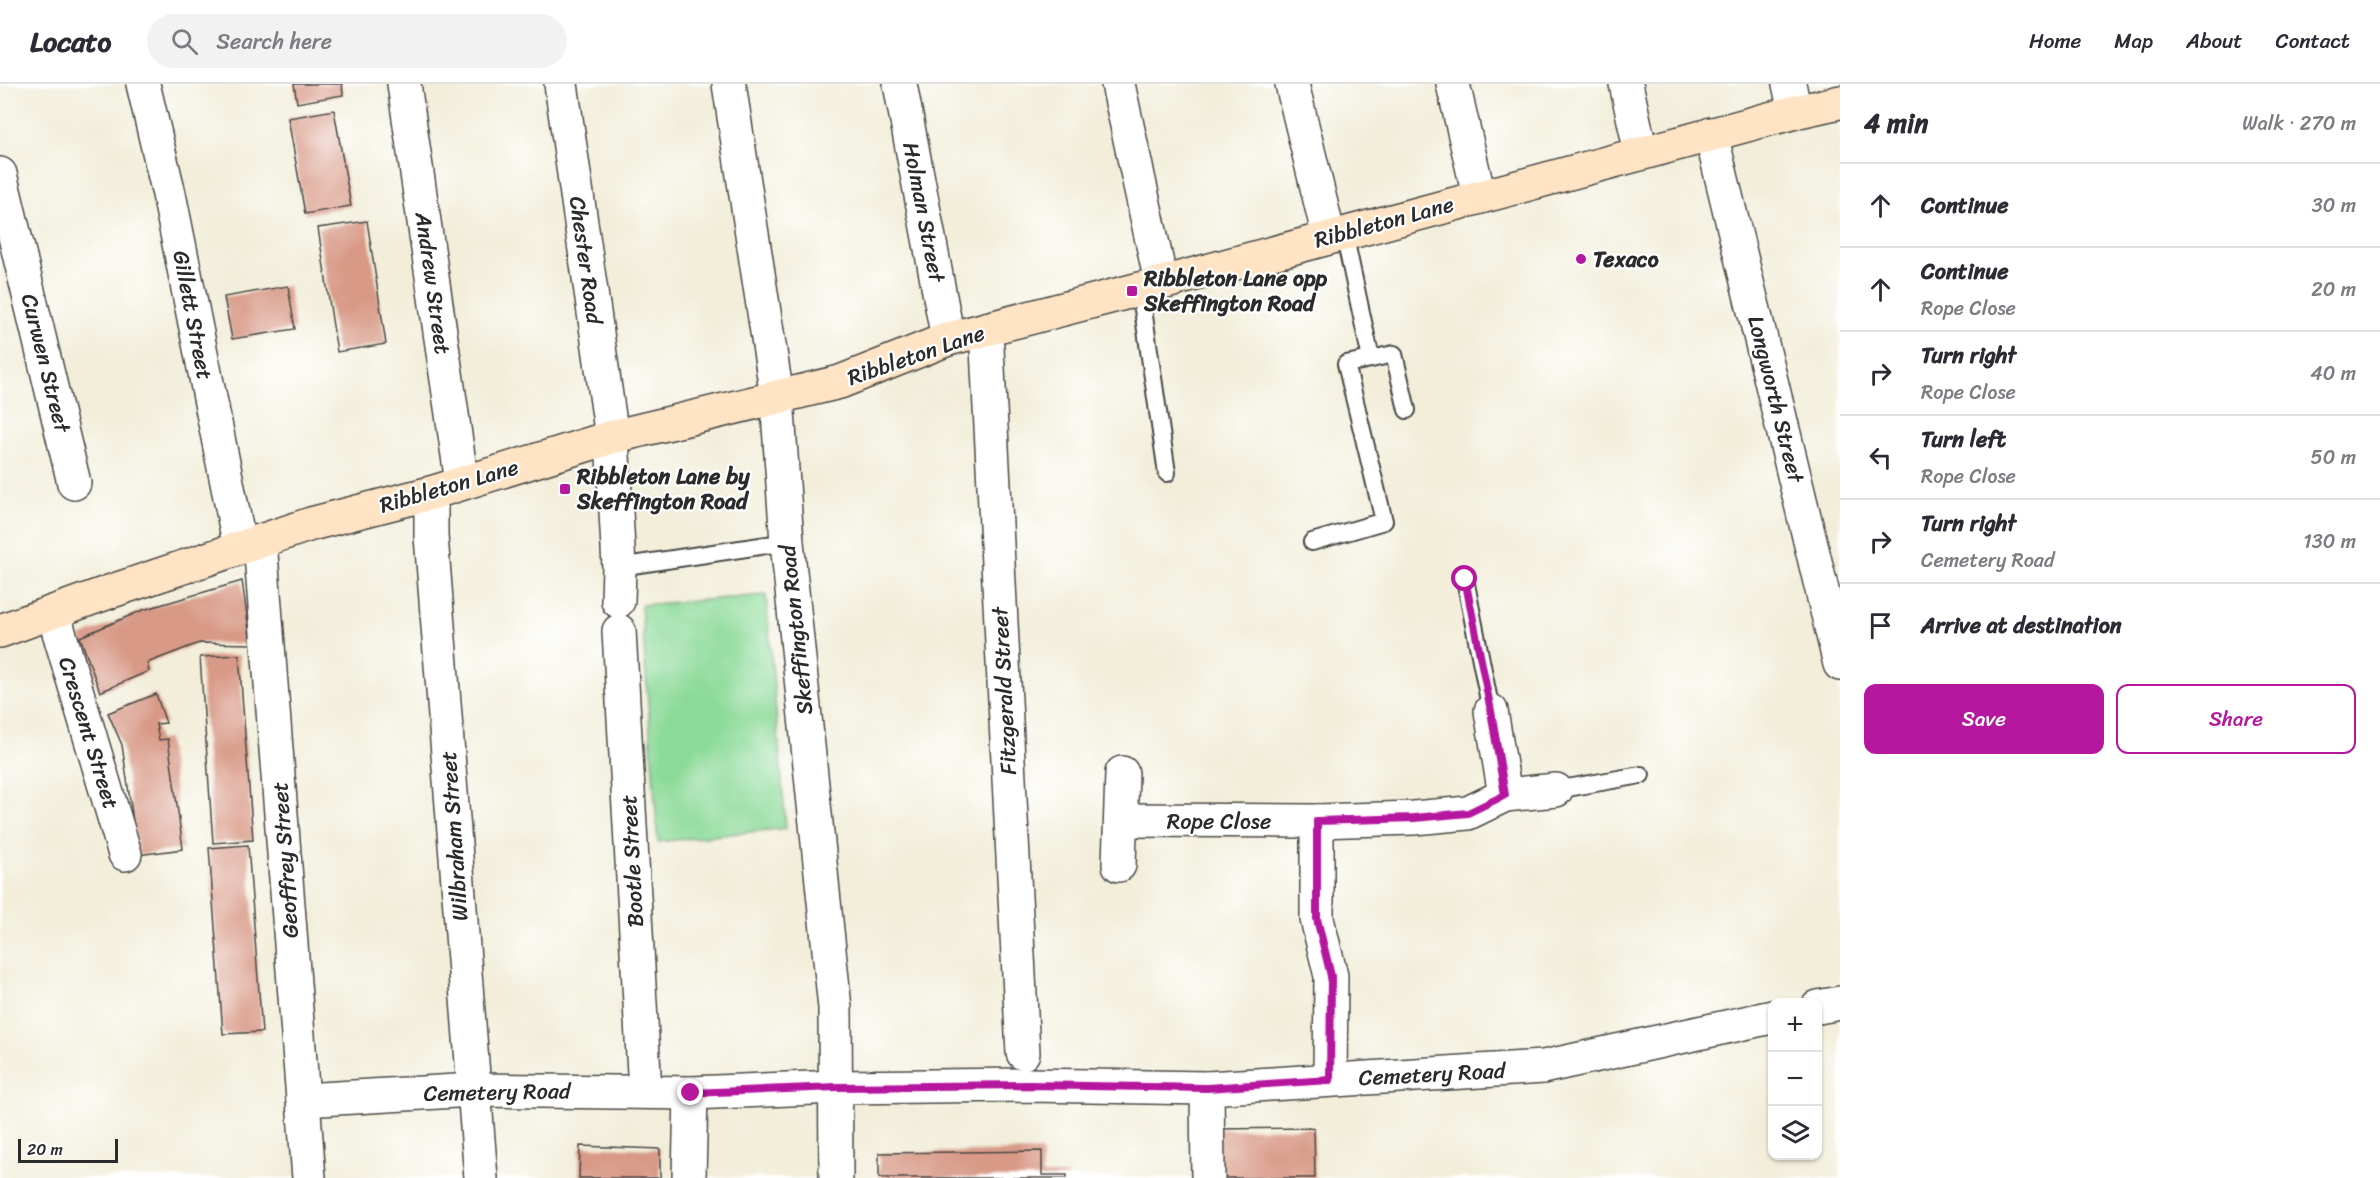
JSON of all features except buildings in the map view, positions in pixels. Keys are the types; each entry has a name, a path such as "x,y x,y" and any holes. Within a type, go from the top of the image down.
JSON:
{"main road":[{"name":"Ribbleton Lane","path":"0,631 311,524 431,493 612,437 840,382 948,339 1711,134 1792,98 1840,102"}],"street":[{"name":"Gillett Street","path":"142,84 250,544"},
{"name":"Andrew Street","path":"405,84 462,483"},
{"name":"Chester Road","path":"561,84 612,437"},
{"name":"Skeffington Road","path":"729,84 777,397 787,542 835,1008 836,1178"},
{"name":"Holman Street","path":"900,84 948,339"},
{"path":"1118,84 1151,286"},
{"path":"1292,84 1336,235"},
{"path":"1453,84 1479,196"},
{"path":"1626,84 1641,153"},
{"name":"Longworth Street","path":"1711,134 1838,646"},
{"name":"Curwen Street","path":"0,174 74,483"},
{"name":"Fitzgerald Street","path":"986,329 1023,1053"},
{"name":"Bootle Street","path":"612,437 619,616 645,1091"},
{"name":"Wilbraham Street","path":"431,493 431,536 481,1178"},
{"name":"Geoffrey Street","path":"250,544 309,1178"},
{"name":"Crescent Street","path":"53,612 125,854"},
{"path":"1491,711 1505,795 1556,790"},
{"path":"1119,864 1122,773"},
{"name":"Rope Close","path":"1121,820 1317,821 1414,818 1468,813 1505,795"},
{"path":"1317,821 1317,919 1331,976 1330,1080"},
{"path":"1822,1006 1840,1002"},
{"name":"Cemetery Road","path":"303,1100 473,1090 691,1093 837,1087 1029,1085 1207,1088 1543,1067 1768,1018"},
{"path":"1207,1088 1208,1178"},
{"path":"689,1178 691,1093"}],"lane":[{"path":"1336,235 1371,359"},
{"path":"1151,286 1167,473"},
{"path":"1312,542 1384,521 1346,364 1394,354 1407,410"},
{"path":"618,567 787,542"},
{"path":"1465,579 1491,711"},
{"path":"1556,790 1641,775"}],"green space":[{"path":"766,595 786,828 658,842 641,605"}],"place":[{"name":"Texaco","path":"1581,259"},
{"name":"Ribbleton Lane opp Skeffington Road","path":"1132,291"},
{"name":"Ribbleton Lane by Skeffington Road","path":"565,489"}],"route":[{"path":"691,1093 837,1087 1029,1085 1207,1088 1330,1080 1331,976 1317,919 1317,821 1414,818 1468,813 1505,795 1465,579"}]}
